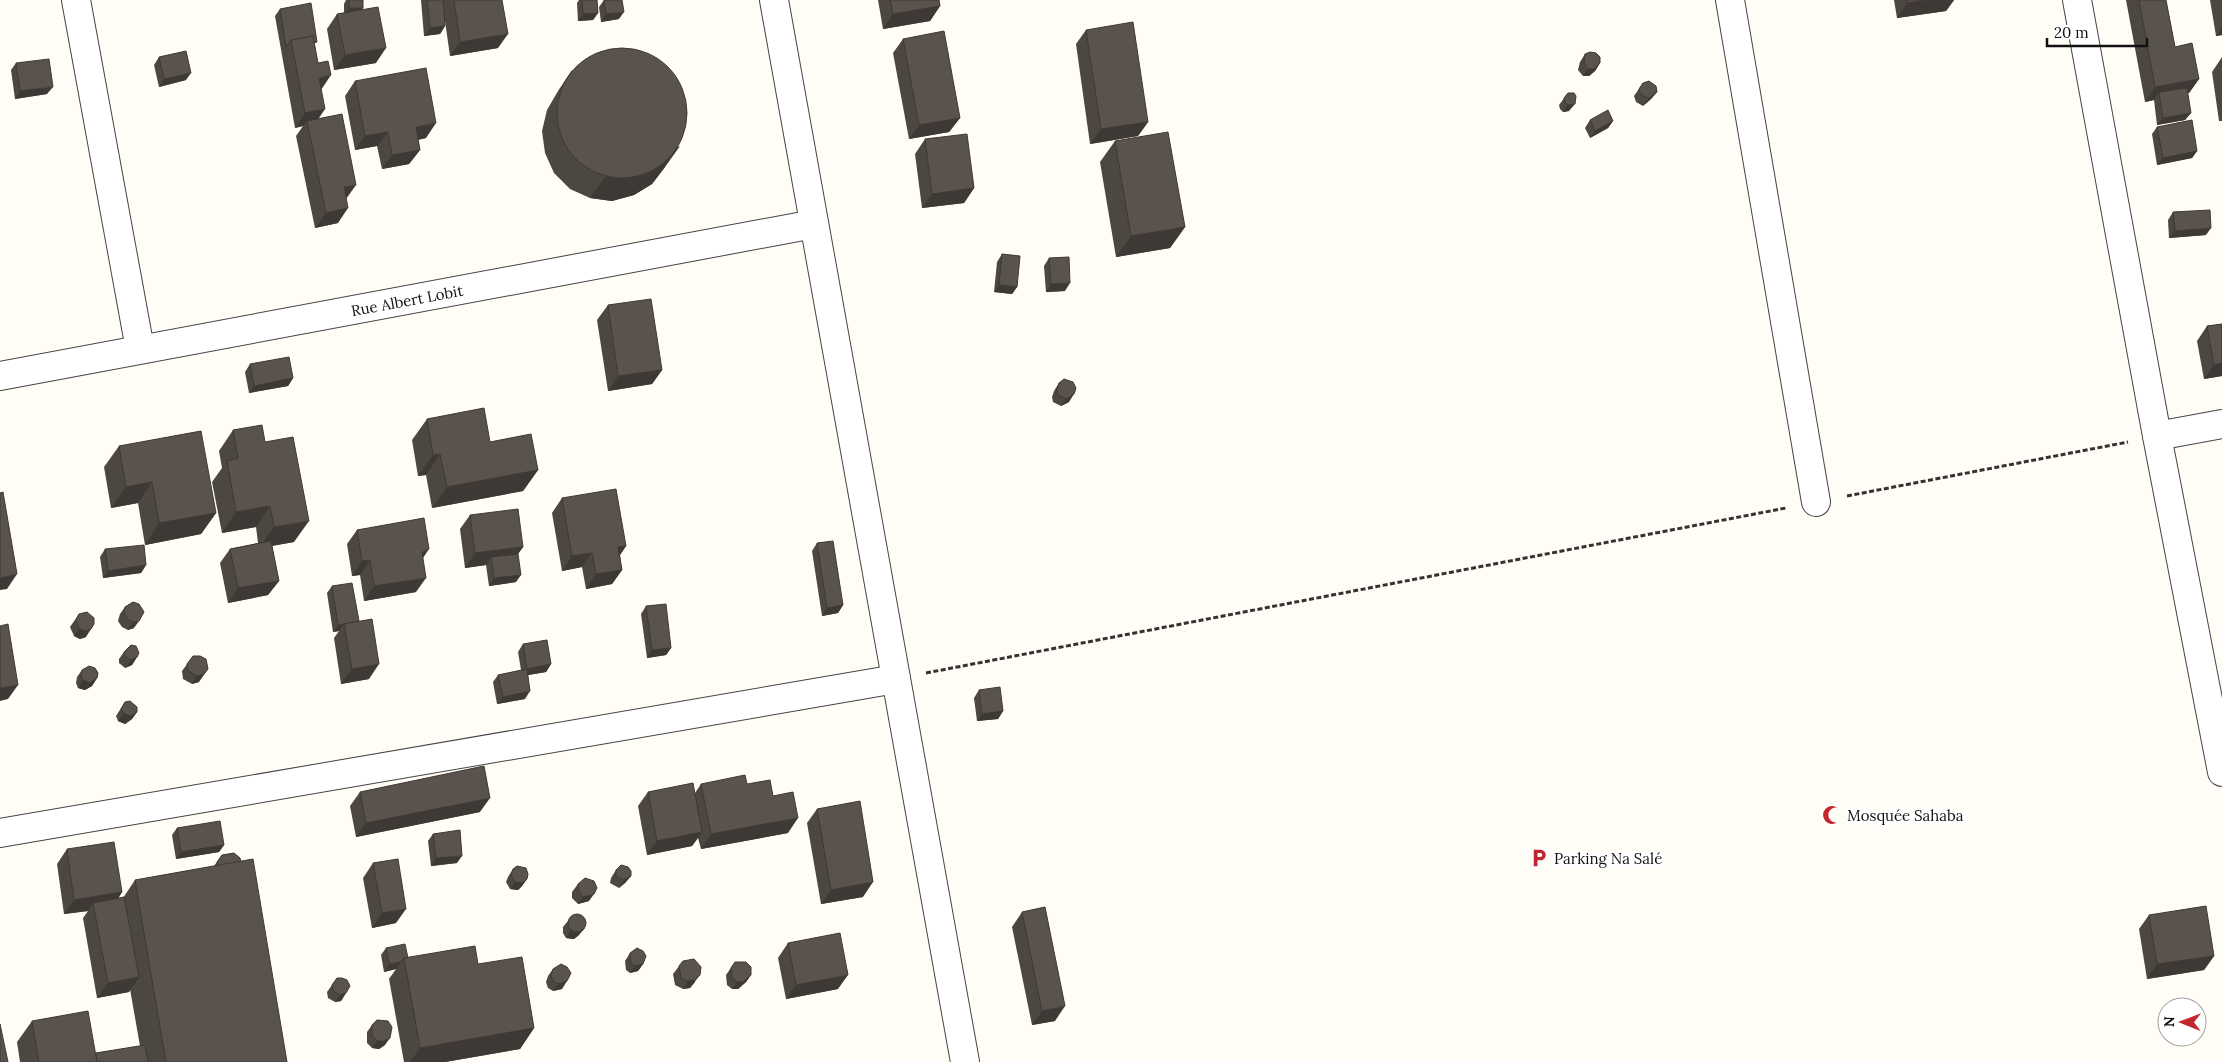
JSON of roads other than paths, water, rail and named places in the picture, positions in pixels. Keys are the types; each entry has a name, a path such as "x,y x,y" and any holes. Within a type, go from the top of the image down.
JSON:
{"street":[{"path":"76,0 140,349"},
{"path":"774,0 965,1062"},
{"path":"1730,0 1816,502"},
{"path":"2077,0 2156,436 2222,772"},
{"name":"Rue Albert Lobit","path":"0,376 814,224"},
{"path":"2156,436 2222,424"},
{"path":"0,833 896,679"}],"place":[{"name":"Mosquée Sahaba","path":"1832,815"},
{"name":"Parking Na Salé","path":"1539,858"}]}
